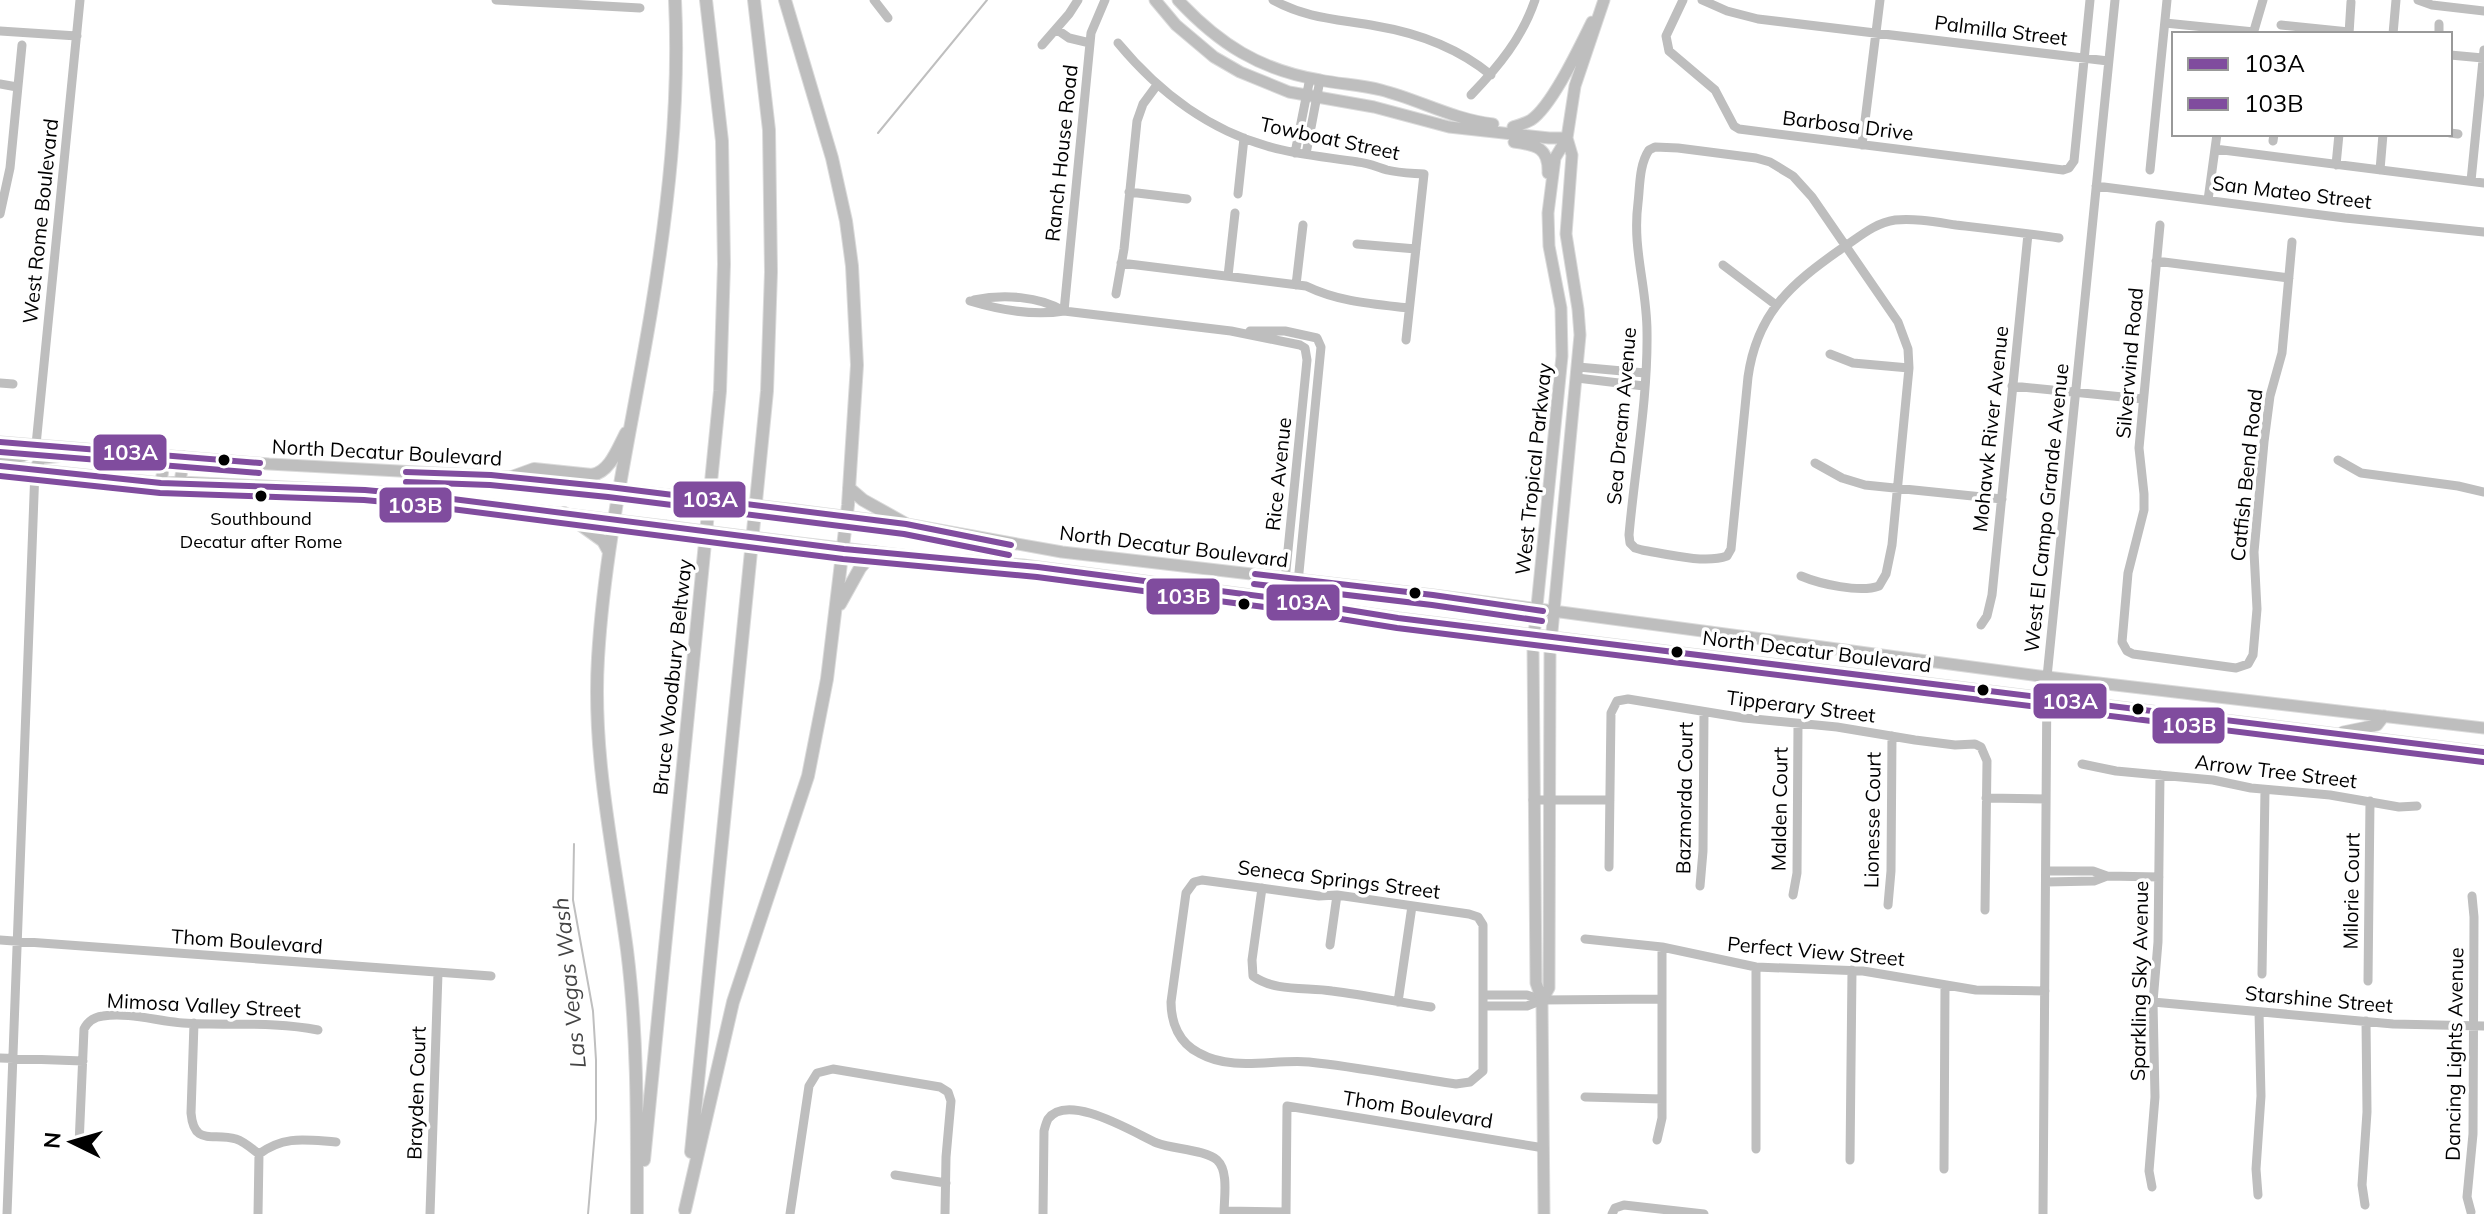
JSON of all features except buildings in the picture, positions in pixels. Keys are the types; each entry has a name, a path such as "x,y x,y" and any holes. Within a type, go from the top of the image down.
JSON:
{"highway":[{"path":"638,1214 633,1019 625,938 602,786 597,726 599,642 614,519 651,309 668,184 675,95 675,0"},
{"name":"Bruce Woodbury Beltway","path":"638,1214 720,391 724,264 722,141 706,0"},
{"path":"685,1212 767,391 771,272 769,130 754,0"},
{"path":"685,1212 733,1002 808,776 824,698 847,517 857,365 852,266 835,168 785,0"},
{"path":"512,477 534,469 592,475 600,473 630,427"},
{"path":"849,488 863,500 906,524"},
{"path":"564,513 603,541 610,555"},
{"path":"836,610 860,568 874,552"}],"main road":[{"path":"1155,0 1176,25 1214,57 1265,84 1449,127 1567,138"},
{"path":"1178,0 1205,29 1247,57 1272,67 1315,79 1377,89 1466,121 1556,132 1567,138"},
{"path":"1513,127 1533,118 1549,98 1569,68 1604,0"},
{"name":"West Tropical Parkway","path":"1544,1214 1542,1000 1536,983 1532,667 1561,372 1561,308 1549,246 1548,213 1555,158 1567,138 1575,86 1604,0"},
{"path":"1420,121 1445,131 1525,143 1541,150 1547,156 1548,163 1548,213"},
{"name":"West Tropical Parkway","path":"1542,1000 1549,988 1552,636 1580,335 1566,234 1572,155 1567,138"},
{"name":"North Decatur Boulevard","path":"0,442 377,471 512,477 619,489 906,524 1040,549 1299,579 2047,677 2484,728"},
{"path":"0,460 23,457 36,445"},
{"path":"35,469 41,458 109,451"},
{"path":"161,483 165,455"},
{"path":"180,482 184,457"},
{"name":"North Decatur Boulevard","path":"0,466 161,483 384,492 844,549 1023,565 1534,634 2484,752"},
{"path":"2301,730 2304,708"},
{"path":"2334,734 2377,725 2384,716"},
{"path":"1535,868 1542,877 1550,910"}],"street":[{"name":"West Rome Boulevard","path":"36,445 80,0"},
{"path":"496,0 640,8"},
{"path":"874,0 888,18"},
{"path":"1042,45 1078,0"},
{"name":"Ranch House Road","path":"1064,311 1090,43 1093,24 1105,0"},
{"path":"1273,0 1309,16 1392,29 1439,44 1461,53 1491,75"},
{"path":"1471,95 1515,43 1535,0"},
{"name":"Barbosa Drive","path":"1683,0 1666,36 1669,51 1715,90 1734,126 1739,129 2063,170 2072,164 2076,150 2084,59"},
{"name":"Palmilla Street","path":"1702,0 1758,19 2108,61"},
{"path":"1862,145 1880,0"},
{"path":"2084,59 2090,0"},
{"name":"West El Campo Grande Avenue","path":"2043,1214 2047,677 2115,0"},
{"path":"2150,170 2167,0"},
{"path":"2253,32 2263,0"},
{"path":"2393,32 2396,0"},
{"path":"2418,0 2484,11"},
{"path":"2349,32 2351,2"},
{"path":"2165,23 2244,32"},
{"path":"2281,25 2340,32"},
{"path":"1056,29 1071,39 1090,43"},
{"path":"0,31 77,36"},
{"name":"Towboat Street","path":"1118,43 1157,85 1194,113 1244,138 1295,153 1424,174 1416,249"},
{"path":"0,214 10,168 22,45"},
{"path":"2471,181 2484,50"},
{"path":"2452,55 2483,58"},
{"path":"1295,153 1315,79"},
{"path":"0,84 17,87"},
{"path":"1116,294 1139,113 1148,94 1157,85"},
{"path":"1306,154 1311,97"},
{"path":"2208,200 2217,136"},
{"path":"2336,165 2339,136"},
{"path":"2380,170 2383,136"},
{"path":"1238,194 1244,138"},
{"name":"Sea Dream Avenue","path":"1776,305 1757,338 1750,364 1731,549 1727,556 1713,559 1635,548 1630,543 1645,373 1647,309 1635,227 1642,166 1649,150 1655,147 1678,148 1770,162 1803,185 1846,246"},
{"path":"2215,149 2484,183"},
{"name":"San Mateo Street","path":"2096,186 2345,218 2484,232"},
{"path":"1129,192 1187,199"},
{"path":"1228,276 1235,213"},
{"path":"1723,265 1776,305 1803,276 1873,228 1895,220 1919,220 2059,238"},
{"path":"1296,285 1303,225"},
{"name":"Silverwind Road","path":"2123,647 2128,573 2144,510 2139,448 2160,225"},
{"name":"Mohawk River Avenue","path":"1981,625 1987,616 1992,595 2028,234"},
{"name":"Catfish Bend Road","path":"2123,647 2133,654 2236,668 2248,664 2253,655 2257,625 2254,552 2264,442 2270,396 2282,353 2292,242"},
{"path":"1357,244 1416,249 1406,340"},
{"path":"1801,576 1818,582 1872,588 1882,583 1892,545 1909,368 1908,349 1898,322 1846,246"},
{"path":"2156,261 2289,278"},
{"path":"1121,263 1296,285 1348,301 1409,308"},
{"path":"1064,311 1049,303 994,296 970,301 1007,310 1048,314 1064,311 1231,331 1285,331 1313,336 1320,343 1322,355 1317,358 1301,416"},
{"name":"Rice Avenue","path":"1231,331 1300,345 1306,352 1283,600"},
{"path":"1830,354 1853,363 1909,368"},
{"name":"Rice Avenue","path":"1296,603 1322,355"},
{"path":"1617,383 1618,371"},
{"path":"1561,372 1645,373"},
{"path":"1577,373 1644,386"},
{"path":"0,383 13,384"},
{"path":"2012,386 2143,399"},
{"path":"2338,460 2361,473 2484,489"},
{"path":"1815,463 1853,482 2002,499"},
{"path":"7,1214 35,469"},
{"path":"1295,478 1308,480"},
{"name":"Tipperary Street","path":"1610,800 1611,713 1617,701 1628,699 1704,712 1981,747 1987,761 1986,798"},
{"name":"Bazmorda Court","path":"1700,886 1704,712"},
{"name":"Malden Court","path":"1793,895 1797,861 1798,724"},
{"name":"Lionesse Court","path":"1888,905 1892,736"},
{"name":"Arrow Tree Street","path":"2082,764 2116,771 2213,780 2265,790 2330,795 2399,807 2417,806"},
{"name":"Sparkling Sky Avenue","path":"2152,1187 2149,1171 2155,1097 2153,1002 2158,942 2160,775"},
{"path":"2262,974 2265,790"},
{"path":"1985,910 1986,798 2046,799"},
{"path":"1533,800 1610,800 1609,867"},
{"name":"Milorie Court","path":"2368,981 2370,801"},
{"path":"2046,871 2093,871 2107,876 2159,877"},
{"path":"2072,871 2072,882"},
{"path":"2046,882 2094,881 2107,876"},
{"name":"Seneca Springs Street","path":"1483,995 1483,925 1478,917 1337,895 1319,896 1211,880 1194,882 1186,893 1171,1015 1180,1037 1201,1055 1254,1065 1309,1062 1456,1084 1470,1082 1483,1071 1483,1006"},
{"path":"1262,888 1252,960 1253,976 1265,983 1431,1007"},
{"path":"1330,945 1337,895"},
{"name":"Dancing Lights Avenue","path":"2471,1212 2467,1197 2473,1134 2472,896"},
{"path":"1398,1002 1412,906"},
{"name":"Perfect View Street","path":"1585,939 1662,947 1756,967 1852,970 1987,991 2045,991"},
{"name":"Thom Boulevard","path":"0,940 491,976"},
{"path":"1657,1140 1661,1130 1662,1099 1662,947"},
{"path":"1756,967 1756,1149"},
{"path":"1850,1160 1852,970"},
{"name":"Brayden Court","path":"430,1214 438,973"},
{"path":"1944,1169 1945,985"},
{"path":"1542,1000 1527,1006 1483,1006 1483,995 1527,995 1542,1000 1662,999"},
{"path":"1506,995 1506,1006"},
{"name":"Starshine Street","path":"2153,1002 2420,1026 2484,1027"},
{"path":"2258,1195 2256,1169 2261,1096 2259,1012"},
{"name":"Mimosa Valley Street","path":"83,1061 84,1029 90,1020 101,1016 194,1023 270,1023 318,1030"},
{"path":"2365,1205 2362,1185 2367,1112 2366,1021"},
{"path":"194,1023 192,1123 197,1133 206,1137 235,1138 259,1154"},
{"path":"0,1058 83,1061 79,1145"},
{"path":"790,1214 809,1086 817,1073 833,1069 940,1087 948,1092 951,1101 945,1214"},
{"path":"1585,1097 1662,1099"},
{"name":"Thom Boulevard","path":"1286,1213 1287,1106 1544,1148"},
{"path":"1043,1214 1044,1131 1049,1118 1058,1112 1086,1113 1112,1120 1156,1142 1209,1155 1219,1162 1224,1173 1224,1213 1286,1213"},
{"path":"259,1154 271,1145 286,1140 336,1142"},
{"path":"258,1214 259,1154"},
{"path":"895,1175 946,1183"},
{"path":"1613,1211 1624,1205 1704,1214"}],"waterway":[{"name":"Las Vegas Wash","path":"878,133 987,0"},
{"name":"Las Vegas Wash","path":"574,844 573,900 593,1011 596,1060 596,1119 588,1214"}],"transit line":[{"name":"103A","path":"0,442 260,463"},
{"name":"103B","path":"0,452 259,473"},
{"name":"103A","path":"0,466 161,483 365,490 429,496 844,549 1038,567 1274,598 1398,618 2484,752"},
{"name":"103A","path":"406,472 491,475 609,487 906,524 1011,545"},
{"name":"103B","path":"0,476 160,493 364,500 428,506 843,559 1037,577 1397,628 2483,762"},
{"name":"103B","path":"406,482 490,485 608,497 904,534 1009,555"},
{"name":"103A","path":"1255,574 1543,611"},
{"name":"103B","path":"1254,584 1542,621"}],"place":[{"name":"Southbound Decatur after Rome","path":"261,496"}]}
